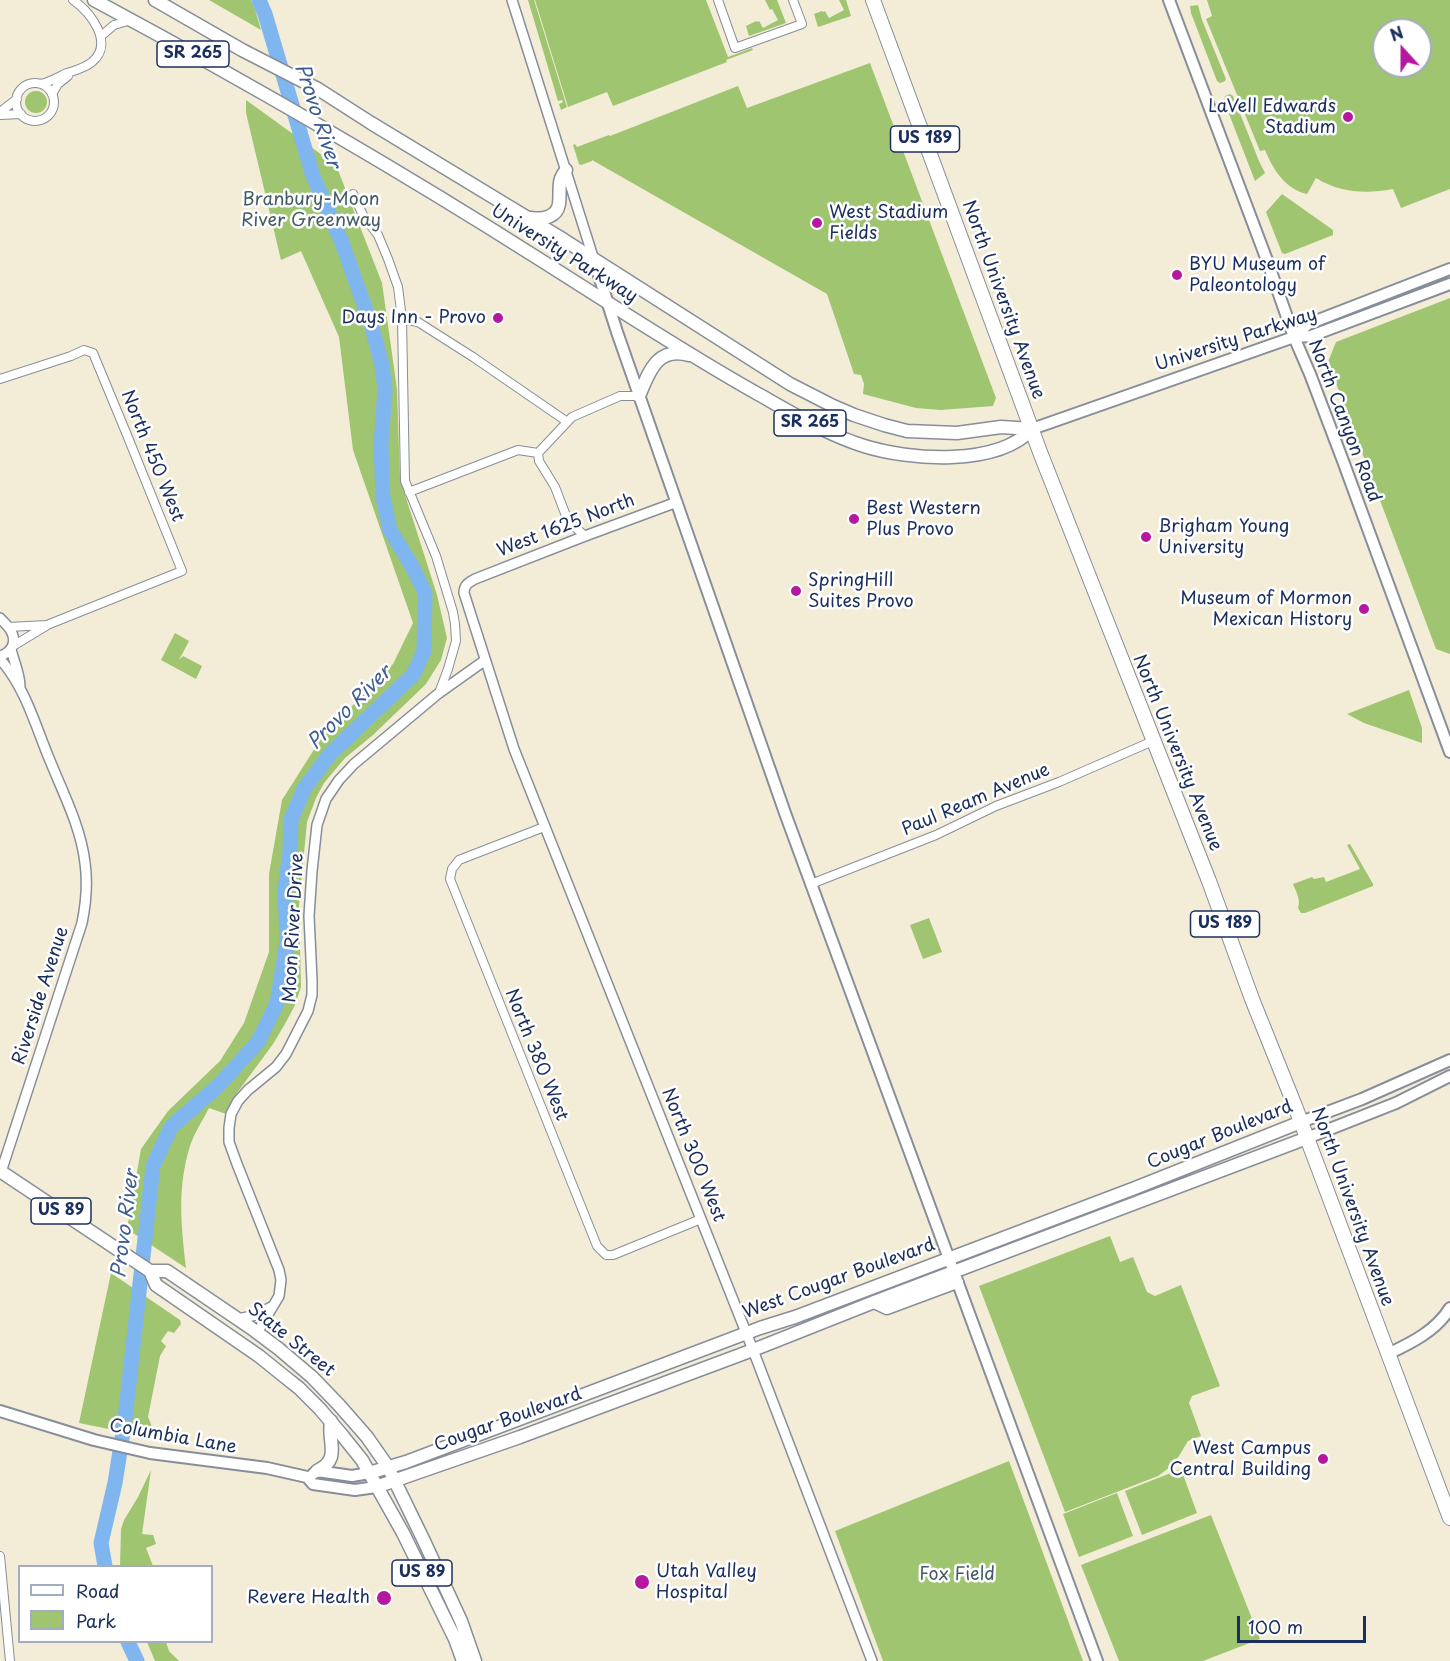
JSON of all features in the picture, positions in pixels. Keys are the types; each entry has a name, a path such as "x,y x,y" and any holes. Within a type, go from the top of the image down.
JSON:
{"highway":[{"name":"North University Avenue","path":"873,0 1032,429 1193,840 1252,999 1302,1122 1450,1518"}],"main road":[{"name":"University Parkway","path":"94,0 254,88 479,221 725,376 803,419 846,439 877,450 910,456 972,455 1008,447 1025,437 1032,429"},
{"name":"University Parkway","path":"155,0 242,50 318,89 525,216 790,384 854,416 907,431 957,433 1001,427 1032,429 1294,337 1311,336 1450,284"},
{"name":"North Canyon Road","path":"1169,0 1450,752"},
{"path":"525,216 535,219 548,217 555,213 559,203 560,181 566,170"},
{"path":"594,260 639,396 811,884 1097,1661"},
{"path":"1294,337 1308,324 1450,269"},
{"path":"639,396 652,368 659,359 675,353 692,356"},
{"name":"Cougar Boulevard","path":"1135,1188 1450,1060"},
{"name":"Cougar Boulevard","path":"1178,1186 1396,1103 1450,1076"},
{"name":"State Street","path":"0,1172 150,1271 156,1285 229,1335 299,1388 331,1421 359,1456 369,1473"},
{"name":"West Cougar Boulevard","path":"651,1387 874,1302 955,1277 1178,1186"},
{"name":"West Cougar Boulevard","path":"556,1404 795,1317 1135,1188"},
{"name":"State Street","path":"150,1271 167,1271 288,1356 339,1405 367,1437 388,1467"},
{"path":"1388,1354 1431,1330 1450,1308"},
{"path":"229,1335 235,1332 250,1336 257,1333"},
{"name":"Cougar Boulevard","path":"376,1486 520,1437 651,1387"},
{"name":"Cougar Boulevard","path":"369,1473 556,1404"},
{"name":"Columbia Lane","path":"0,1411 94,1440 150,1453 312,1474 352,1476 369,1473"},
{"path":"312,1474 327,1464 333,1453 329,1429 331,1421"},
{"name":"US 89","path":"388,1467 461,1621 475,1661"},
{"name":"US 89","path":"369,1473 403,1533 455,1638 463,1661"},
{"name":"Columbia Lane","path":"312,1474 313,1484 351,1489 376,1486"}],"street":[{"path":"52,94 58,84 94,61 99,54 101,36 82,6 73,0"},
{"path":"512,0 594,260"},
{"path":"718,0 735,48 802,24 793,0"},
{"path":"101,36 114,25 131,20"},
{"path":"41,84 50,90 54,104 45,117 35,120 25,117 16,104 21,89 36,83 49,82 76,71"},
{"path":"0,114 17,99"},
{"path":"0,114 21,114"},
{"path":"353,194 363,215 378,235 398,287 402,319 405,481 436,556 455,624 456,642 439,693"},
{"path":"402,319 417,322 567,421"},
{"name":"North 450 West","path":"0,379 84,350 93,353 182,571 47,625"},
{"path":"585,536 568,520 555,487 539,461 538,453 572,417 620,396 639,396"},
{"path":"409,492 518,450 538,453"},
{"name":"West 1625 North","path":"467,584 677,502"},
{"name":"North 300 West","path":"467,584 464,589 465,600 514,749 753,1350 872,1661"},
{"path":"4,624 47,625"},
{"path":"4,624 13,635 14,661 21,687"},
{"path":"21,687 0,658 12,647 47,625"},
{"path":"439,693 484,661"},
{"name":"Riverside Avenue","path":"0,1172 82,923 87,884 81,841 75,823 21,687"},
{"name":"Moon River Drive","path":"257,1333 279,1296 281,1280 230,1142 231,1114 243,1095 276,1067 286,1054 308,1011 312,995 309,916 312,871 317,825 326,800 339,780 354,764 439,693"},
{"name":"Paul Ream Avenue","path":"811,884 936,835 996,806 1059,782 1153,741"},
{"name":"North 380 West","path":"544,827 464,857 455,863 450,874 452,884 597,1246 606,1255 613,1255 701,1219"},
{"path":"238,1319 256,1315 273,1306"},
{"path":"0,1556 3,1618 10,1661"}],"green space":[{"path":"209,0 251,0 261,30"},
{"path":"528,0 534,0 567,107 561,110 559,104 563,102 558,101"},
{"path":"535,0 706,0 728,57 752,48 753,50 613,106 607,92 568,107"},
{"path":"765,0 777,0 786,23 749,36 746,26 759,21 763,28 778,20"},
{"path":"839,0 846,0 851,16 818,27 814,14 825,11 829,18 844,10"},
{"name":"LaVell Edwards Stadium","path":"1207,0 1450,0 1450,189 1401,208 1393,189 1373,192 1353,191 1334,187 1316,178 1307,194 1292,188 1276,171 1265,150 1260,151 1206,19 1212,16"},
{"path":"1198,5 1226,79 1220,83 1217,81 1191,13 1190,6"},
{"name":"West Stadium Fields","path":"870,63 996,398 993,406 941,410 916,408 863,394 864,384 861,375 854,374 827,294 592,160 579,164 573,145 577,147 610,136 738,86 747,108"},
{"path":"32,91 40,91 47,98 47,106 40,113 32,113 25,106 25,98"},
{"path":"1230,94 1233,96 1265,173 1255,181 1224,101 1225,96"},
{"name":"Branbury-Moon River Greenway","path":"246,100 336,165 382,283 397,389 400,479 437,595 447,638 441,660 426,684 373,735 345,758 324,783 316,798 307,822 299,905 301,987 285,1024 237,1093 226,1114 209,1108 196,1131 183,1177 182,1222 186,1268 127,1229 141,1149 168,1111 220,1061 244,1023 269,952 269,874 282,800 322,737 393,664 413,623 353,450 339,337 301,251 281,260 246,113"},
{"path":"1282,194 1333,230 1333,235 1285,254 1282,253 1266,212"},
{"path":"1450,298 1450,654 1436,649 1328,362 1336,342"},
{"path":"175,633 189,641 179,660 183,656 202,666 196,679 161,660"},
{"path":"1409,690 1422,728 1422,743 1364,723 1347,714"},
{"path":"1350,844 1373,886 1301,913 1293,884 1312,877 1314,879 1324,877 1326,882 1360,869 1347,845"},
{"path":"929,918 942,952 923,959 910,925"},
{"path":"1110,1236 1120,1262 1133,1257 1147,1292 1155,1296 1181,1285 1220,1386 1192,1396 1189,1403 1201,1436 1188,1441 1174,1464 1158,1476 1065,1512 979,1286"},
{"path":"111,1273 180,1320 181,1324 174,1333 168,1331 161,1341 166,1346 160,1356 148,1417 154,1435 148,1437 79,1423"},
{"name":"Fox Field","path":"1009,1461 1083,1661 883,1661 835,1531"},
{"path":"1181,1469 1197,1513 1142,1535 1125,1491"},
{"path":"151,1470 142,1534 153,1535 156,1544 146,1548 153,1565 120,1565 121,1529"},
{"path":"1117,1493 1133,1536 1079,1557 1063,1514"},
{"path":"1211,1515 1260,1639 1203,1661 1119,1661 1081,1565"},
{"path":"147,1643 166,1643 169,1651 179,1661 155,1661"}],"waterway":[{"name":"Provo River","path":"105,1565 101,1543 115,1483 125,1419 153,1166 171,1127 219,1085 258,1042 277,1003 287,942 285,891 291,820 304,789 330,754 413,675 424,651 425,593 390,530 383,497 381,446 385,389 382,365 371,324 341,240 313,176 259,0"},
{"name":"Provo River","path":"128,1643 137,1661"}],"place":[{"name":"LaVell Edwards Stadium","path":"1348,117"},
{"name":"West Stadium Fields","path":"817,223"},
{"name":"BYU Museum of Paleontology","path":"1177,275"},
{"name":"Days Inn - Provo","path":"498,318"},
{"name":"Best Western Plus Provo","path":"854,519"},
{"name":"Brigham Young University","path":"1146,537"},
{"name":"SpringHill Suites Provo","path":"796,591"},
{"name":"Museum of Mormon Mexican History","path":"1364,609"},
{"name":"West Campus Central Building","path":"1323,1459"},
{"name":"Utah Valley Hospital","path":"642,1582"},
{"name":"Revere Health","path":"384,1598"}]}
